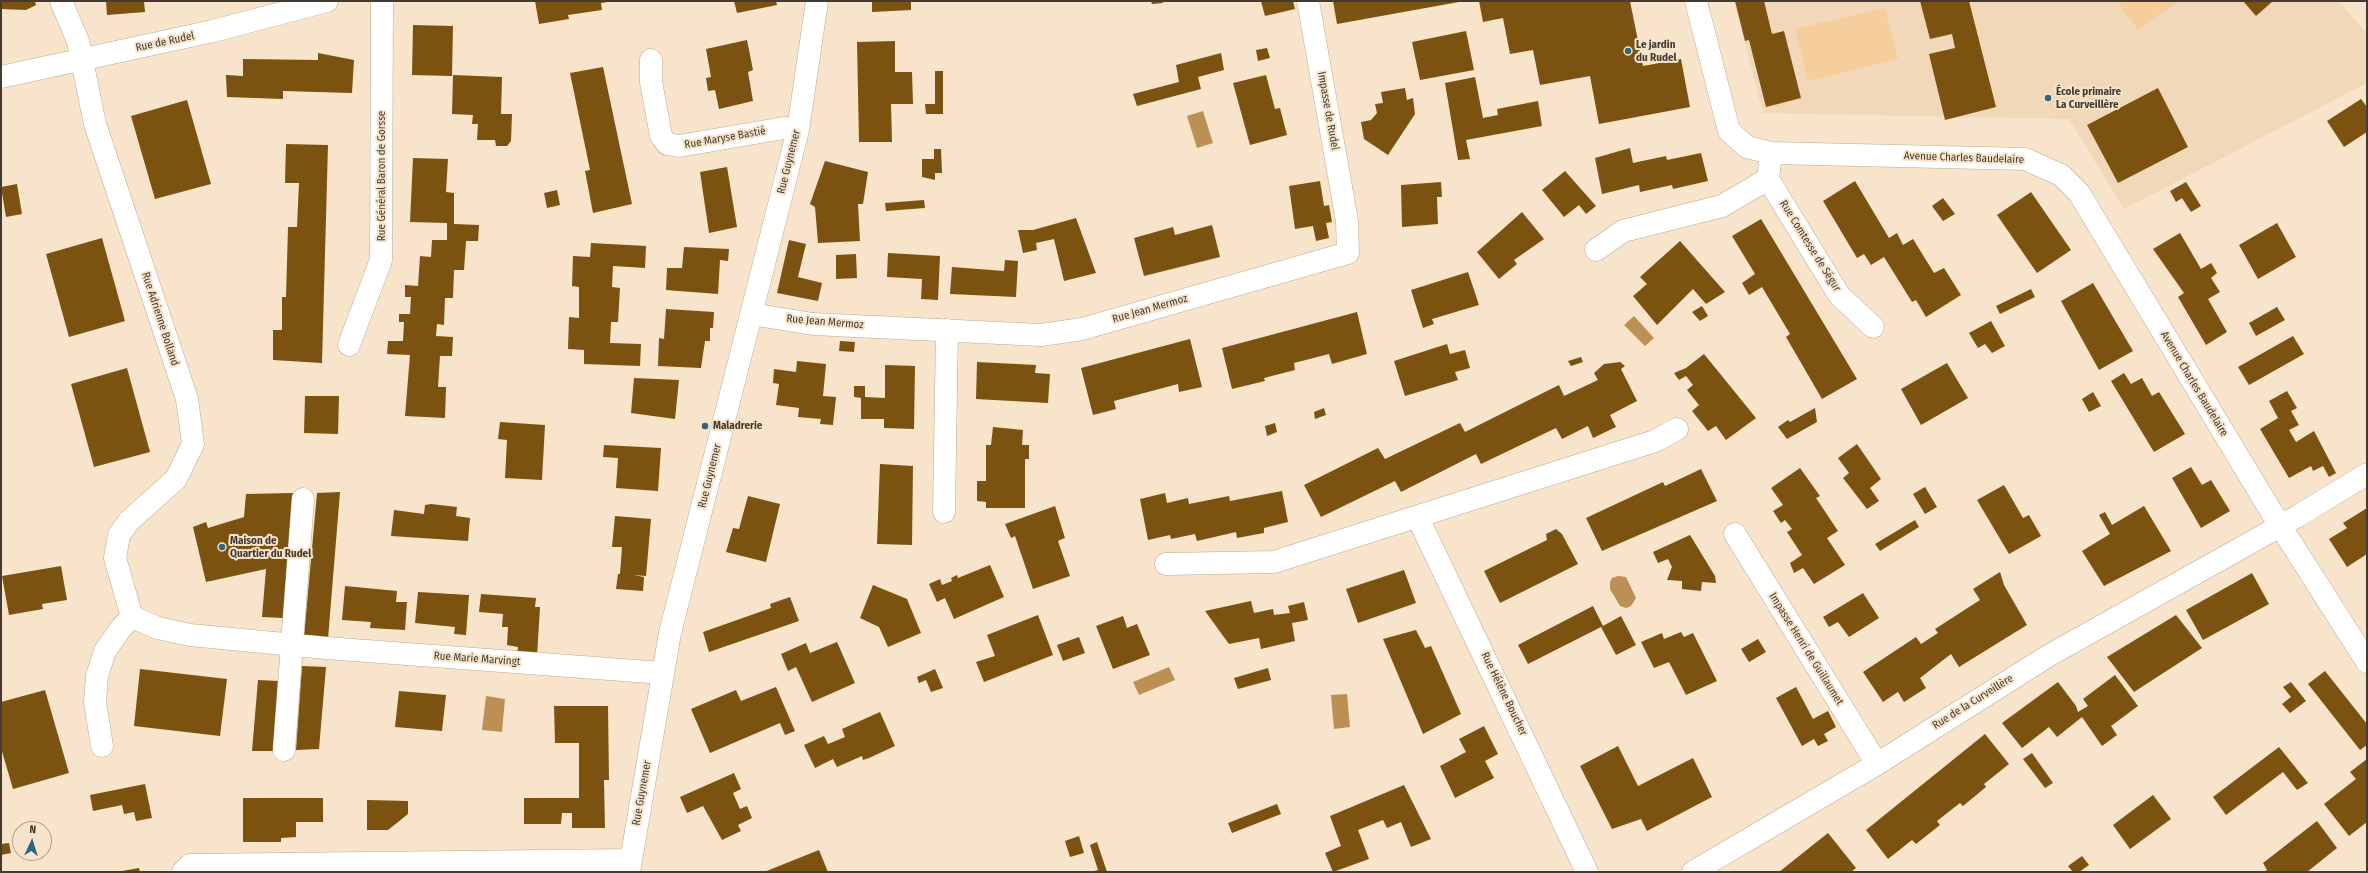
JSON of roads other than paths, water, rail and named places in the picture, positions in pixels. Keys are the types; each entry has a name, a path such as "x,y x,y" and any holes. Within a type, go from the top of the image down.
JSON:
{"street":[{"name":"Rue Adrienne Bolland","path":"62,1 78,41 95,124 187,399 193,444 176,479 129,521 119,535 115,558 132,617"},
{"name":"Rue de Rudel","path":"1,77 213,31 287,6 327,1"},
{"name":"Rue Général Baron de Gorsse","path":"349,345 381,260 382,1"},
{"name":"Rue Guynemer","path":"183,872 190,865 630,866 670,633 798,130 817,1"},
{"name":"Impasse de Rudel","path":"1308,1 1347,222 1348,253"},
{"name":"Avenue Charles Baudelaire","path":"1696,1 1730,131 1747,147 1771,153 2025,159 2061,175 2079,193 2283,518 2367,662"},
{"name":"Rue Maryse Bastié","path":"651,60 652,89 661,136 667,144 679,146 784,128 798,130"},
{"path":"1596,250 1623,231 1722,206 1768,179 1771,153"},
{"name":"Rue Comtesse de Ségur","path":"1768,179 1839,295 1873,327"},
{"name":"Rue Jean Mermoz","path":"751,314 813,324 1041,335 1082,329 1348,253"},
{"path":"944,512 947,330"},
{"path":"1166,564 1274,562 1418,518 1655,441 1677,428"},
{"path":"2283,518 2367,474"},
{"path":"284,750 303,499"},
{"name":"Rue Hélène Boucher","path":"1418,518 1587,872"},
{"name":"Rue de la Curveillère","path":"1693,872 1877,764 2048,656 2257,538 2283,518"},
{"name":"Impasse Henri de Guillaumet","path":"1735,534 1877,764"},
{"path":"102,746 95,702 97,676 105,651 121,628 132,617"},
{"name":"Rue Marie Marvingt","path":"132,617 158,628 190,635 663,673"}],"place":[{"name":"Le jardin du Rudel","path":"1628,51"},
{"name":"École primaire La Curveillère","path":"2048,98"},
{"name":"Maladrerie","path":"705,426"},
{"name":"Maison de Quartier du Rudel","path":"222,547"}]}
